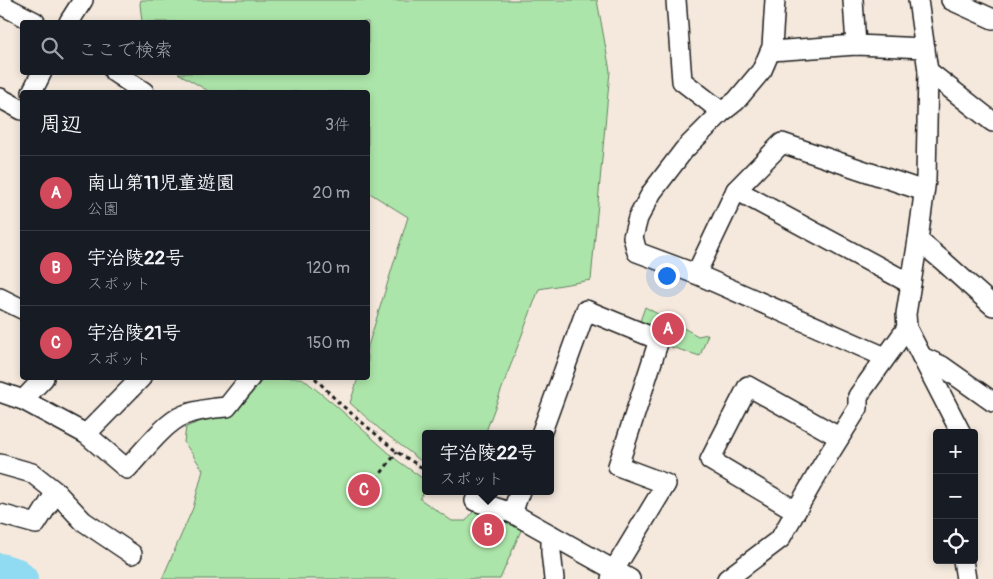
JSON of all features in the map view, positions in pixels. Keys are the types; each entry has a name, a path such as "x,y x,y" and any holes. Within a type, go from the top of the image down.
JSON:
{"street":[{"path":"70,20 83,0"},
{"path":"676,0 682,81 722,112"},
{"path":"775,0 772,48 762,70 736,101 722,112 684,150 652,192 638,218 633,237 637,252 696,274 885,358"},
{"path":"853,0 856,45"},
{"path":"918,0 928,71 926,178 906,314 907,328 959,429"},
{"path":"952,0 993,19"},
{"path":"0,4 31,20"},
{"path":"771,51 856,45 925,48"},
{"path":"928,71 993,122"},
{"path":"33,90 40,75"},
{"path":"118,75 141,90"},
{"path":"0,98 20,109"},
{"path":"696,274 736,190 782,143 924,191"},
{"path":"736,190 911,284"},
{"path":"918,240 993,306"},
{"path":"0,298 20,308"},
{"path":"542,430 586,310 659,340 618,466 666,484 612,574"},
{"path":"727,579 780,540 839,437 858,408 858,396 907,328"},
{"path":"922,357 942,366 993,402"},
{"path":"23,400 42,380"},
{"path":"86,434 139,380"},
{"path":"0,392 23,400 86,434 127,469 164,428 182,415 206,409 227,407 248,380"},
{"path":"796,510 710,460 748,386 839,437"},
{"path":"0,464 32,473 56,492 83,521 132,554"},
{"path":"0,514 36,524 56,492"},
{"path":"512,513 519,495"},
{"path":"475,500 512,513 551,535 612,574 630,579"},
{"path":"551,535 550,552 554,579"},
{"path":"964,564 966,579"}],"path":[{"path":"317,380 338,402 397,452 422,468"},
{"path":"367,492 397,452"}],"green space":[{"path":"141,0 597,0 610,71 591,280 539,289 486,430 422,430 422,462 350,403 357,380 370,380 370,340 408,217 370,193 370,90 207,90 181,75 370,75 370,20 142,20"},
{"path":"645,307 698,336 708,334 700,356 668,346 671,337 639,324"},
{"path":"262,380 304,380 398,461 422,478 422,495 420,499 452,521 466,521 476,508 522,528 500,579 162,579 193,508 203,470 184,442 186,427 206,419 236,413"}],"waterway":[{"path":"0,568 17,573 23,579"}],"place":[{"name":"南山第11児童遊園","path":"668,329"},
{"name":"宇治陵21号","path":"364,490"},
{"name":"宇治陵22号","path":"488,530"}]}
